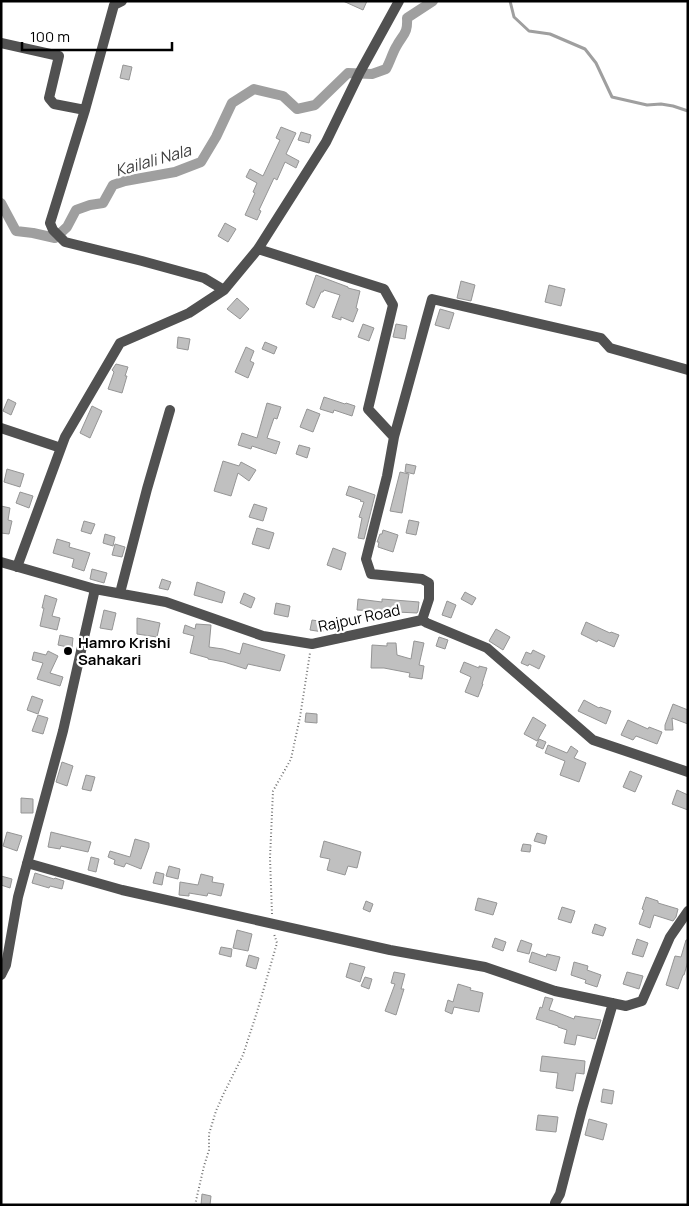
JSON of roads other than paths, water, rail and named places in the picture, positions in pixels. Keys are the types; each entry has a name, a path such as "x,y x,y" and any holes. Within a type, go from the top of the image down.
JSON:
{"street":[{"path":"122,1 114,5 85,110 50,223 53,230 65,242 204,278 224,290"},
{"path":"17,567 65,437 120,342 189,313 224,290 258,249 326,142 360,72 399,1"},
{"path":"1,43 59,56 50,98 54,104 85,110"},
{"path":"258,249 384,289 393,305 368,409 394,438"},
{"path":"422,620 429,599 429,583 422,580 371,574 366,559 387,476 394,438 432,299 601,338 610,348 688,370"},
{"path":"120,593 170,410"},
{"path":"1,428 61,448"},
{"name":"Rajpur Road","path":"1,562 95,589 166,602 262,636 312,644 422,620 487,648 593,740 688,772"},
{"path":"1,975 6,965 18,897 63,731 95,589"},
{"path":"27,863 122,890 390,950 485,967 555,991 626,1006 642,1001 670,937 688,911"},
{"path":"555,1203 560,1194 612,1003"}],"waterway":[{"name":"Kailali Nala","path":"1,203 16,231 55,238 67,227 76,210 103,203 113,185 175,172 201,162 216,137 232,103 254,89 283,96 297,109 315,105 348,73 372,74 386,69 406,31 407,18 433,1"},
{"path":"510,1 514,17 529,31 550,34 585,49 596,63 612,97 647,105 661,104 673,106 688,111"}],"place":[{"name":"Hamro Krishi Sahakari","path":"68,651"}]}
